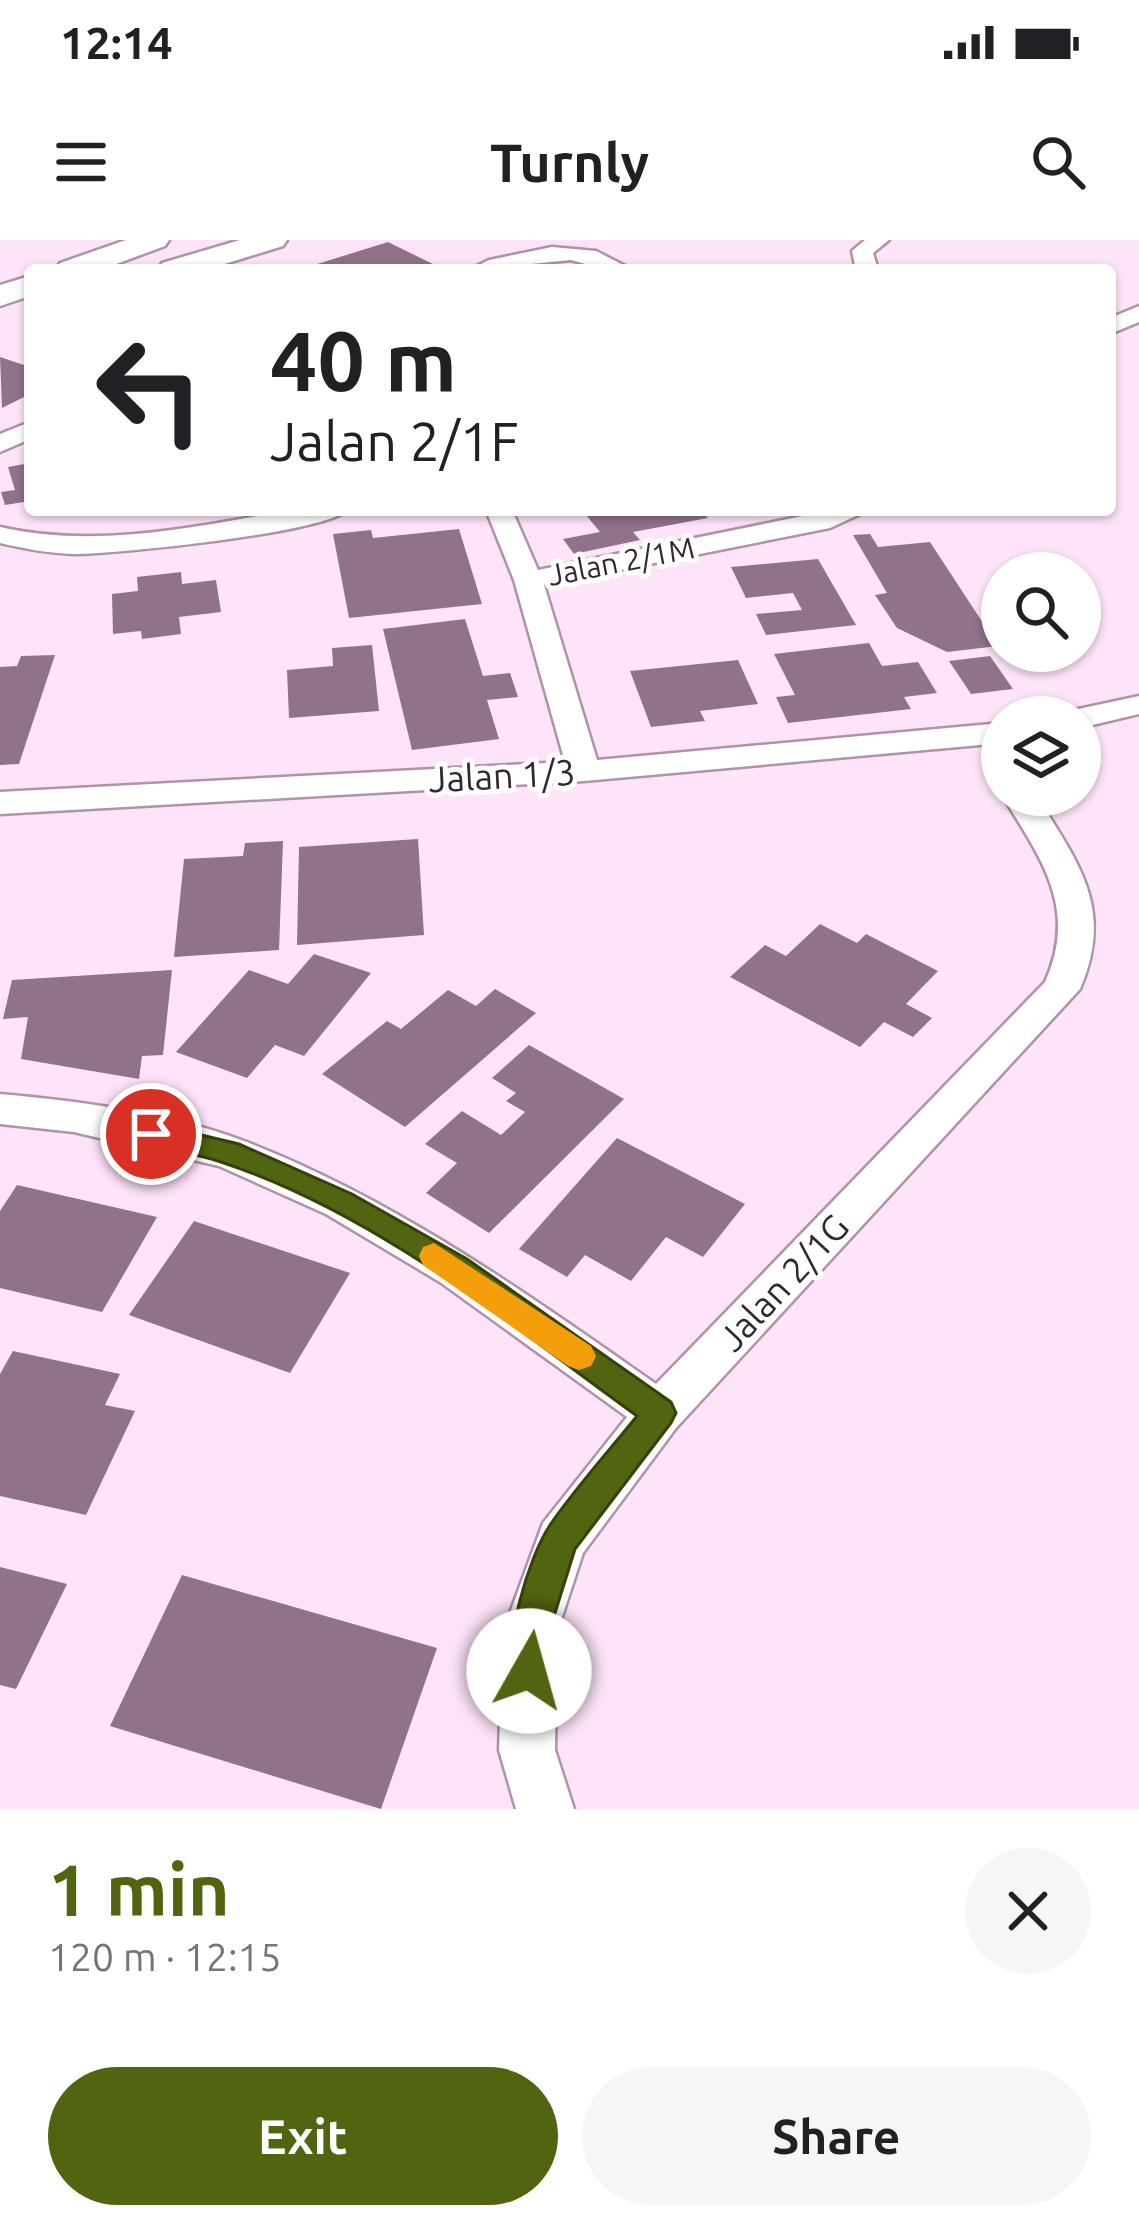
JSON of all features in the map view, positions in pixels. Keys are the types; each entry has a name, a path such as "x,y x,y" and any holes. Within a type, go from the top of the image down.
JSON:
{"main road":[{"path":"88,264 154,240"},
{"path":"193,264 272,240"}],"street":[{"path":"865,264 862,251 879,240"},
{"path":"497,264 561,254 601,258 612,264"},
{"path":"0,535 80,544 175,538 300,516"},
{"path":"501,516 528,580 584,771"},
{"name":"Jalan 2/1M","path":"528,580 832,516"},
{"path":"1101,713 1139,705"},
{"name":"Jalan 1/3","path":"0,803 981,746"},
{"name":"Jalan 2/1G","path":"544,1809 527,1750 530,1632 560,1540 659,1413 1061,989 1076,961 1081,935 1078,907 1068,879 1031,816"},
{"path":"0,1109 74,1117 228,1152 341,1202 456,1268 659,1413"}],"building":[{"path":"388,242 433,264 317,264"},
{"path":"0,357 24,365 24,397 2,408"},
{"path":"24,464 24,502 5,505 1,492 15,490 8,467"},
{"path":"587,516 708,518 633,532 640,540 574,554 563,539 600,532"},
{"path":"459,529 482,604 349,618 333,534 371,530 373,538"},
{"path":"870,534 878,547 930,542 981,620 981,648 947,652 897,628 875,595 887,593 853,535"},
{"path":"818,559 856,625 766,635 756,614 802,610 793,593 746,598 731,567"},
{"path":"181,572 182,584 216,580 221,612 179,617 181,634 142,639 141,631 113,634 112,594 138,591 137,577"},
{"path":"465,619 483,676 510,673 518,697 487,700 499,739 412,750 383,629"},
{"path":"869,643 882,666 918,662 937,693 904,697 911,709 788,723 776,697 795,695 774,654"},
{"path":"372,645 379,711 289,718 287,670 333,666 332,648"},
{"path":"55,655 19,764 0,765 0,667 17,666 21,656"},
{"path":"981,657 981,672 1001,672 1013,689 971,694 949,661"},
{"path":"738,660 758,704 700,711 705,721 651,727 630,671"},
{"path":"418,839 424,935 297,945 299,847"},
{"path":"283,841 279,950 174,957 184,859 243,856 245,843"},
{"path":"820,924 857,943 866,934 938,971 906,1004 932,1018 913,1037 884,1022 860,1047 730,977 765,945 786,956"},
{"path":"314,954 371,973 304,1056 275,1045 247,1078 176,1052 249,970 288,984"},
{"path":"172,970 163,1055 142,1056 139,1079 21,1059 28,1017 3,1019 12,980"},
{"path":"495,989 536,1013 405,1127 322,1074 387,1021 401,1029 448,990 476,1006"},
{"path":"529,1045 624,1099 489,1233 426,1193 457,1163 425,1144 462,1111 501,1135 525,1112 506,1101 516,1093 492,1078"},
{"path":"617,1138 745,1204 703,1257 666,1237 631,1281 585,1255 567,1277 519,1249"},
{"path":"17,1185 157,1217 102,1312 0,1288 0,1211"},
{"path":"194,1221 350,1273 290,1373 129,1315"},
{"path":"13,1351 120,1374 105,1405 135,1411 86,1515 0,1496 0,1374"},
{"path":"0,1567 67,1584 16,1689 0,1685"},
{"path":"182,1575 437,1648 381,1809 110,1726"}],"slow traffic":[{"path":"434,1256 579,1356"}],"route":[{"path":"151,1134 228,1152 341,1202 456,1268 659,1413 560,1540 530,1632 529,1671"}]}
